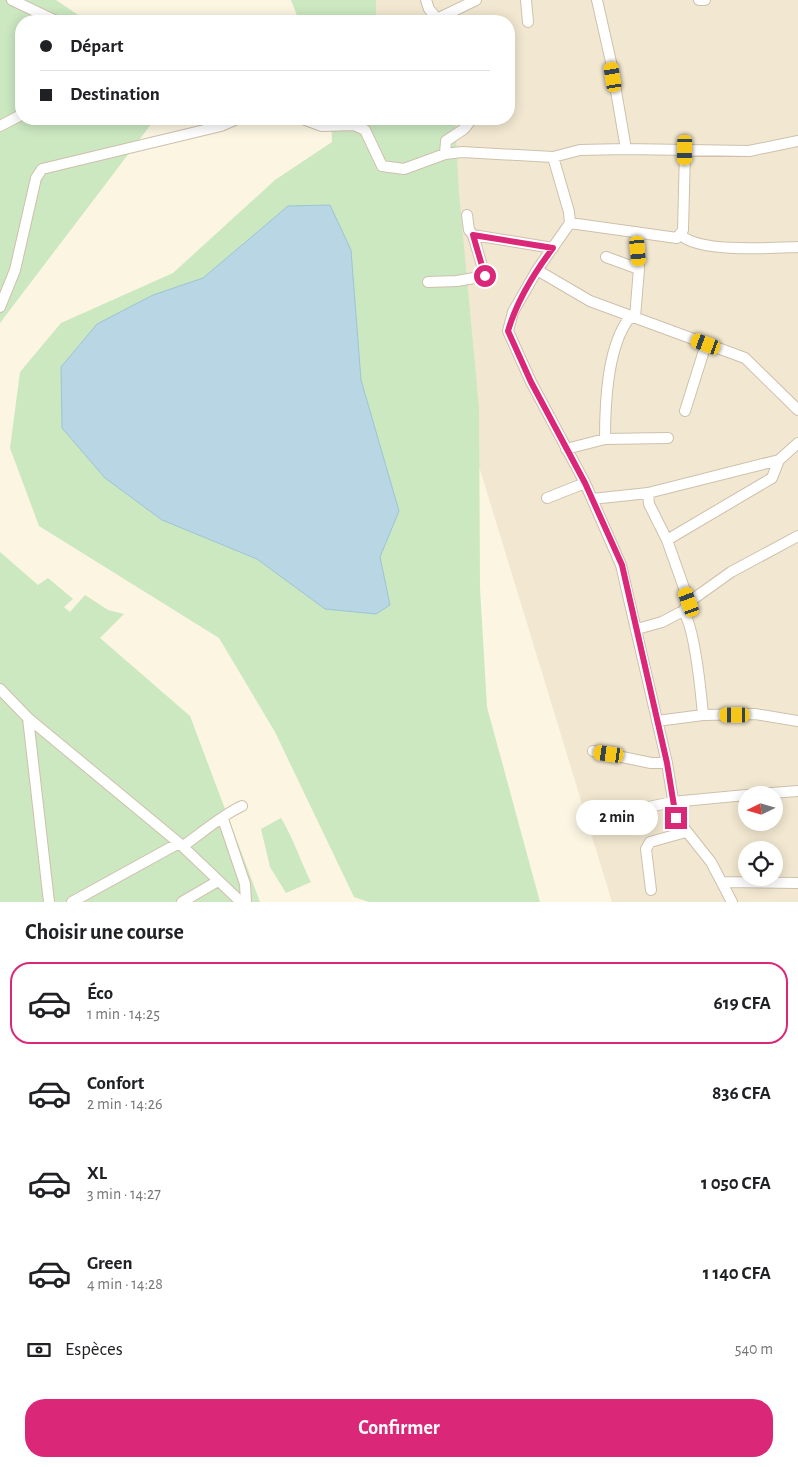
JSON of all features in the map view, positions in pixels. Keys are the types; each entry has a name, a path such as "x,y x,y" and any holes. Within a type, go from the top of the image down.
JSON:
{"street":[{"path":"12,0 43,15"},
{"path":"426,0 435,15"},
{"path":"448,15 476,0"},
{"path":"526,0 528,22"},
{"path":"599,0 626,149"},
{"path":"699,0 705,0"},
{"path":"0,126 15,118"},
{"path":"0,307 15,270 36,178 42,169 223,125"},
{"path":"319,125 354,125 365,130 382,166 404,169 445,154 462,152 554,156 580,150 749,151 798,141"},
{"path":"445,154 446,141 467,125"},
{"path":"570,223 677,238 683,230 685,150"},
{"path":"554,156 569,212 570,223 537,270 514,312 508,331 531,382 585,483 622,565 667,763 676,818 711,862 732,902"},
{"path":"428,282 457,281 485,276 473,235 469,230 467,214"},
{"path":"605,439 606,404 610,372 619,335 633,317 639,270 636,232"},
{"path":"473,235 553,248"},
{"path":"681,235 688,242 728,248 798,247"},
{"path":"606,257 639,270"},
{"path":"537,270 590,301 745,358 798,410"},
{"path":"685,411 706,344"},
{"path":"566,450 605,439 668,438"},
{"path":"667,540 772,478 779,460 798,443"},
{"path":"592,499 648,494 779,460"},
{"path":"547,498 585,483"},
{"path":"648,494 649,504 667,540 691,624 697,675 701,685 703,715"},
{"path":"637,629 662,622 686,607 731,572 798,536"},
{"path":"0,690 28,718 181,845 241,902"},
{"path":"657,721 703,715 770,715 798,721"},
{"path":"28,718 49,902"},
{"path":"593,751 651,763 667,763"},
{"path":"783,792 798,791"},
{"path":"612,815 672,802 738,796"},
{"path":"72,902 181,845 224,818 230,811 242,806"},
{"path":"224,818 245,884 246,902"},
{"path":"651,890 646,849 650,842 686,832"},
{"path":"182,902 218,881"},
{"path":"722,882 798,883"}],"shaded area":[{"path":"352,0 798,0 798,902 612,902 375,125 515,125 515,15 351,15"}],"green space":[{"path":"0,0 56,0 78,15 15,15 15,125 150,125 0,323"},
{"path":"291,0 376,0 376,15 297,15"},
{"path":"331,125 455,125 459,193 479,408 480,588 487,707 540,902 369,902 354,897 275,732 219,638 39,526 10,448 20,372 61,323 173,273 275,180 332,142"},
{"path":"0,552 38,585 48,578 73,599 64,607 70,612 85,595 108,610 124,614 100,638 190,716 260,902 0,902"},
{"path":"281,818 311,882 286,893 270,867 261,829"}],"water":[{"path":"330,205 351,250 361,380 399,511 380,557 390,605 376,614 325,609 257,559 162,520 105,478 62,428 61,367 97,324 153,295 203,278 288,206"}],"route":[{"path":"485,276 473,235 553,248 537,270 514,312 508,331 531,382 585,483 622,565 667,763 676,818"}]}
